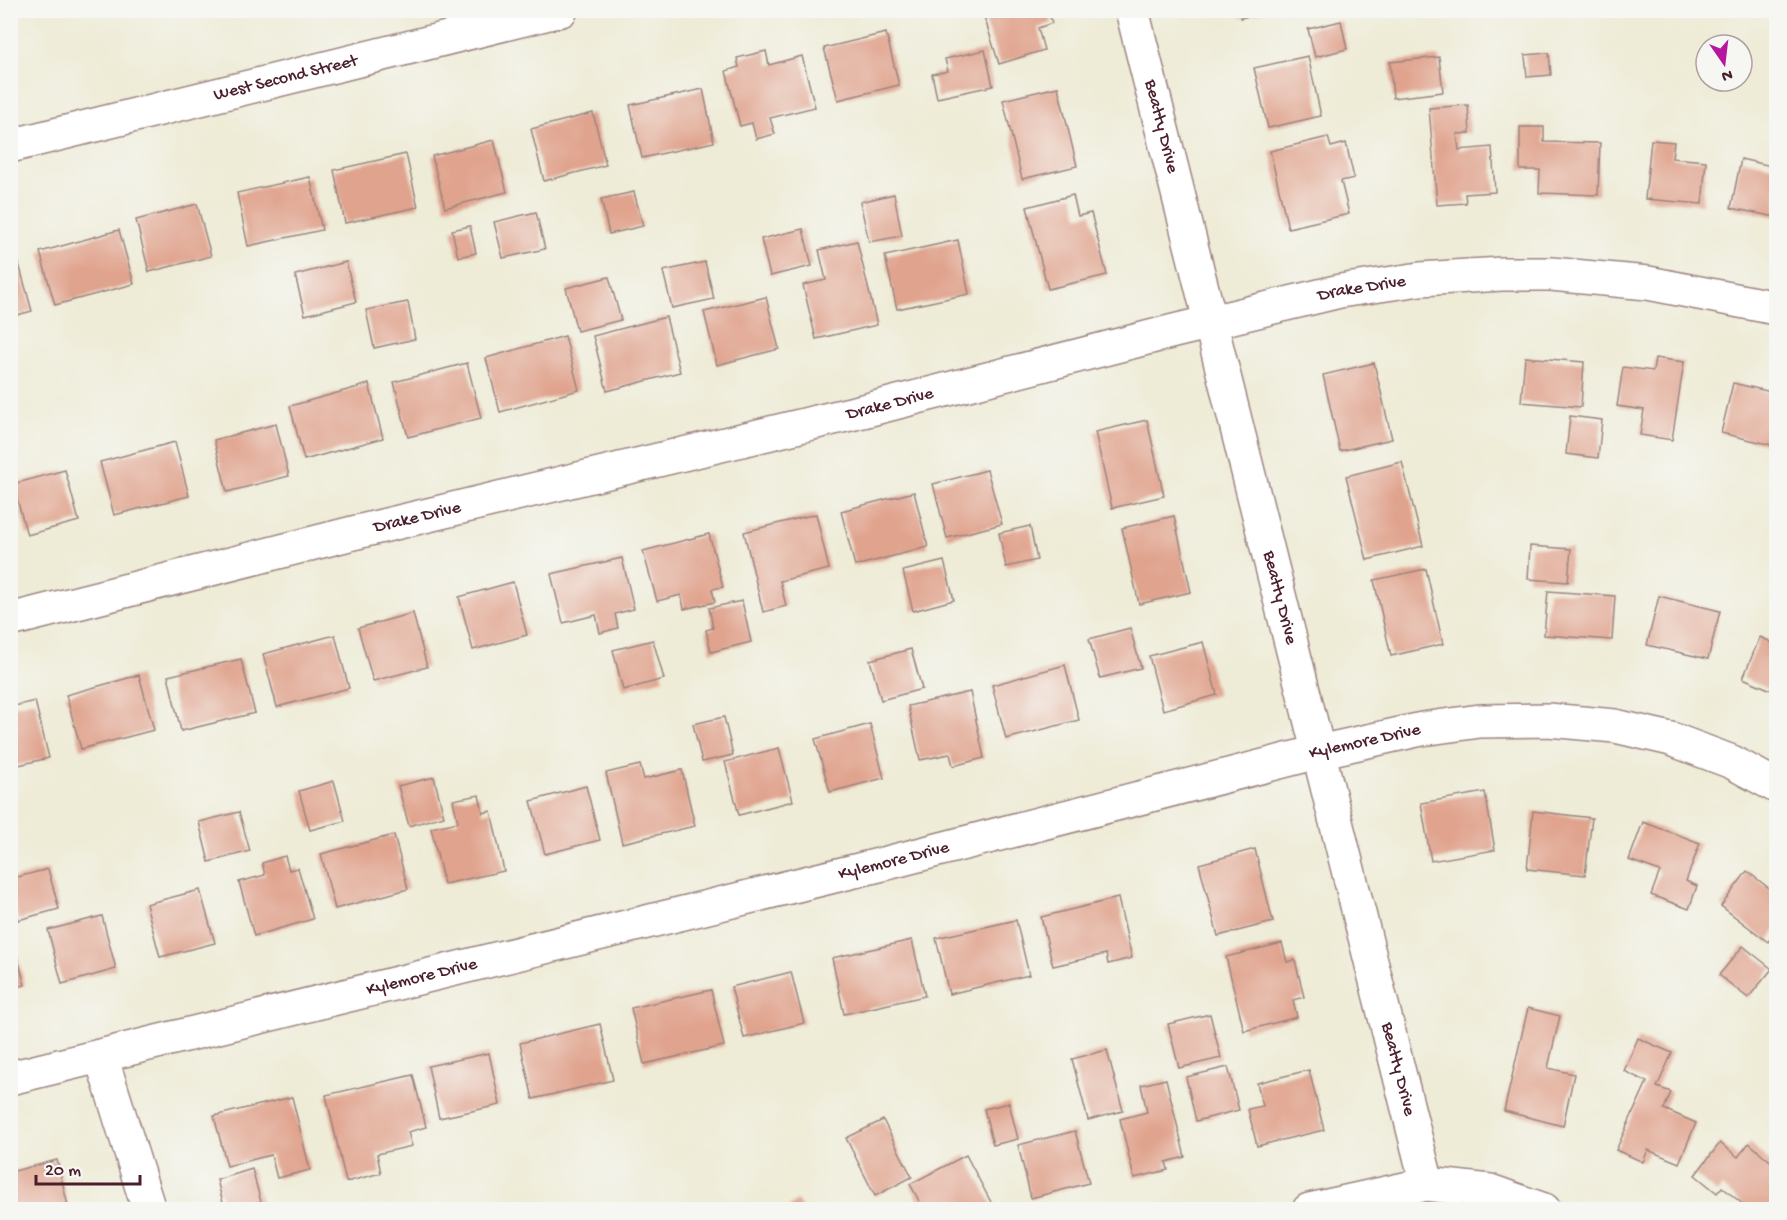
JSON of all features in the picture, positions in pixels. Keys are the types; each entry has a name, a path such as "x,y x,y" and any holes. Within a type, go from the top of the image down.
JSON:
{"street":[{"name":"West Second Street","path":"10,146 561,10"},
{"name":"Beatty Drive","path":"1132,10 1427,1184"},
{"name":"Drake Drive","path":"10,620 353,533 867,410 1211,321 1340,291 1420,279 1502,274 1551,274 1648,283 1776,308"},
{"name":"Kylemore Drive","path":"10,1078 883,864 1318,752 1445,726 1480,722 1548,720 1615,726 1671,739 1732,762 1776,786"},
{"path":"101,1056 150,1209"},
{"path":"1309,1209 1427,1184 1490,1191 1544,1209"}],"building":[{"path":"982,10 1048,10 1052,23 1038,28 1044,50 999,64"},
{"path":"1239,10 1265,10 1265,11 1241,18"},
{"path":"1341,21 1347,49 1315,57 1308,29"},
{"path":"886,33 899,85 838,100 824,48"},
{"path":"985,50 993,86 937,98 932,74 948,71 945,59"},
{"path":"766,51 769,65 802,56 815,107 770,118 775,134 756,139 752,123 740,126 726,71 739,67 737,58"},
{"path":"1549,53 1551,75 1527,77 1525,55"},
{"path":"1308,56 1321,116 1268,128 1254,68"},
{"path":"1439,57 1443,92 1393,98 1390,62"},
{"path":"1058,87 1077,166 1022,179 1003,100"},
{"path":"703,89 714,142 642,158 630,105"},
{"path":"1468,105 1470,133 1457,134 1459,150 1492,147 1495,192 1465,194 1466,203 1437,205 1429,108"},
{"path":"593,113 606,165 544,181 531,129"},
{"path":"1520,127 1544,127 1544,142 1600,143 1598,195 1539,193 1540,170 1520,170"},
{"path":"1328,137 1331,147 1346,143 1354,178 1341,181 1349,214 1288,228 1270,151"},
{"path":"494,140 507,192 445,208 432,156"},
{"path":"1651,140 1674,142 1672,158 1706,161 1702,204 1645,199"},
{"path":"406,154 418,207 345,223 334,170"},
{"path":"1741,159 1776,167 1776,217 1731,208"},
{"path":"310,177 322,230 248,246 237,193"},
{"path":"634,192 643,226 609,234 601,199"},
{"path":"894,194 902,236 869,242 860,202"},
{"path":"1073,195 1078,216 1091,213 1107,275 1048,289 1027,207"},
{"path":"197,204 211,256 149,272 136,220"},
{"path":"536,212 545,249 503,258 494,222"},
{"path":"470,226 476,253 458,257 452,230"},
{"path":"803,229 812,266 770,276 761,239"},
{"path":"119,230 134,284 55,305 40,252"},
{"path":"958,240 969,294 897,309 885,256"},
{"path":"857,241 877,325 816,339 803,285 826,280 819,250"},
{"path":"17,257 32,311 10,317 10,259"},
{"path":"346,262 356,302 305,315 295,275"},
{"path":"705,262 714,299 672,308 663,271"},
{"path":"609,277 621,320 577,331 566,288"},
{"path":"766,297 779,349 717,365 704,312"},
{"path":"408,302 415,339 374,348 366,310"},
{"path":"666,317 680,372 607,391 593,336"},
{"path":"565,336 579,390 500,412 486,358"},
{"path":"1525,357 1584,362 1581,407 1521,402"},
{"path":"1655,358 1684,362 1672,440 1640,435 1644,410 1617,406 1623,367 1653,371"},
{"path":"467,363 481,418 408,437 394,382"},
{"path":"1374,363 1392,439 1340,451 1323,375"},
{"path":"1733,383 1776,393 1776,446 1721,433"},
{"path":"369,384 383,438 304,460 290,406"},
{"path":"1570,416 1602,420 1598,458 1566,454"},
{"path":"1147,420 1164,496 1112,508 1095,432"},
{"path":"276,424 289,476 227,492 214,440"},
{"path":"175,442 189,496 114,515 100,462"},
{"path":"1402,462 1423,546 1367,560 1346,476"},
{"path":"65,470 79,521 27,535 13,484"},
{"path":"987,470 1002,524 947,538 933,484"},
{"path":"914,492 928,547 855,566 841,511"},
{"path":"816,514 829,569 780,581 786,606 763,612 744,532"},
{"path":"1174,516 1191,592 1139,604 1122,528"},
{"path":"1030,526 1037,560 1006,567 999,533"},
{"path":"709,534 723,587 712,589 715,602 684,609 681,595 657,601 643,551"},
{"path":"1530,546 1571,549 1568,582 1528,579"},
{"path":"622,558 634,609 615,614 618,628 600,633 596,615 563,623 551,574"},
{"path":"944,561 954,600 913,611 903,571"},
{"path":"1426,569 1443,644 1391,656 1374,580"},
{"path":"513,582 527,635 473,650 459,597"},
{"path":"1548,591 1615,596 1612,640 1544,635"},
{"path":"1659,596 1720,611 1708,659 1647,645"},
{"path":"742,601 751,642 711,652 706,630 713,628 709,608"},
{"path":"413,613 427,667 373,681 358,628"},
{"path":"1130,628 1141,668 1100,678 1089,639"},
{"path":"335,635 349,688 277,707 263,654"},
{"path":"1760,637 1776,644 1776,692 1743,678"},
{"path":"653,640 664,679 623,690 613,650"},
{"path":"1203,642 1217,695 1163,710 1149,656"},
{"path":"911,649 922,689 881,700 870,660"},
{"path":"241,659 255,713 181,731 168,676"},
{"path":"1065,665 1079,720 1006,739 992,685"},
{"path":"139,675 154,730 81,749 66,695"},
{"path":"970,692 984,758 953,766 950,754 920,760 908,706"},
{"path":"35,701 49,758 10,767 10,707"},
{"path":"724,717 733,755 702,762 693,724"},
{"path":"870,724 884,778 830,792 815,739"},
{"path":"779,748 793,801 739,815 725,762"},
{"path":"640,765 644,779 682,770 695,826 622,843 606,773"},
{"path":"434,777 444,816 409,826 398,786"},
{"path":"334,781 345,821 310,830 299,791"},
{"path":"586,786 600,840 545,854 531,801"},
{"path":"1485,792 1495,850 1431,861 1421,803"},
{"path":"479,795 483,813 491,811 504,871 444,884 431,828 458,822 453,800"},
{"path":"1533,811 1592,818 1585,875 1527,869"},
{"path":"239,812 250,851 209,862 199,822"},
{"path":"1643,822 1700,843 1686,881 1697,886 1689,909 1651,895 1660,871 1629,860"},
{"path":"394,835 408,889 335,909 321,854"},
{"path":"1255,849 1273,922 1218,936 1199,864"},
{"path":"285,856 289,870 298,868 313,919 254,936 239,882 265,875 262,863"},
{"path":"48,869 59,909 18,920 10,890 10,879"},
{"path":"1747,871 1770,889 1776,880 1776,930 1768,942 1721,906"},
{"path":"200,890 215,943 160,957 146,904"},
{"path":"1118,898 1132,958 1108,964 1106,954 1053,966 1041,917"},
{"path":"102,916 116,969 62,984 48,930"},
{"path":"1016,920 1029,975 949,994 936,938"},
{"path":"10,930 25,985 10,989"},
{"path":"912,940 925,996 844,1014 832,958"},
{"path":"1282,943 1287,962 1295,960 1304,997 1293,1000 1297,1017 1244,1031 1226,957"},
{"path":"1743,946 1772,969 1748,998 1719,975"},
{"path":"791,972 804,1023 744,1038 731,987"},
{"path":"711,990 724,1046 644,1064 631,1008"},
{"path":"1528,1008 1560,1016 1548,1068 1574,1074 1563,1126 1504,1111"},
{"path":"1210,1014 1221,1058 1179,1068 1168,1024"},
{"path":"600,1024 613,1080 533,1099 520,1043"},
{"path":"1638,1038 1672,1053 1657,1087 1671,1092 1664,1109 1696,1123 1679,1163 1648,1150 1643,1162 1616,1150 1647,1082 1624,1071"},
{"path":"1107,1050 1123,1111 1088,1120 1072,1059"},
{"path":"489,1053 500,1105 439,1118 428,1066"},
{"path":"1228,1067 1239,1110 1196,1121 1186,1077"},
{"path":"1309,1070 1324,1130 1257,1146 1248,1109 1263,1106 1257,1083"},
{"path":"413,1075 426,1127 408,1132 412,1146 377,1154 381,1173 346,1182 326,1095"},
{"path":"1166,1079 1185,1157 1166,1162 1168,1170 1134,1178 1120,1119 1147,1112 1141,1085"},
{"path":"292,1097 310,1170 277,1178 271,1155 227,1166 214,1116"},
{"path":"1009,1103 1018,1139 993,1145 984,1109"},
{"path":"883,1120 912,1177 875,1196 846,1138"},
{"path":"1075,1131 1089,1183 1031,1198 1018,1145"},
{"path":"1720,1143 1738,1157 1749,1143 1776,1166 1776,1203 1772,1210 1750,1210 1722,1187 1717,1193 1695,1175"},
{"path":"966,1155 993,1206 986,1210 924,1210 910,1184"},
{"path":"57,1160 69,1210 10,1210 10,1172"},
{"path":"252,1169 261,1202 237,1210 225,1210 217,1180"},
{"path":"797,1201 803,1210 785,1210"}]}
